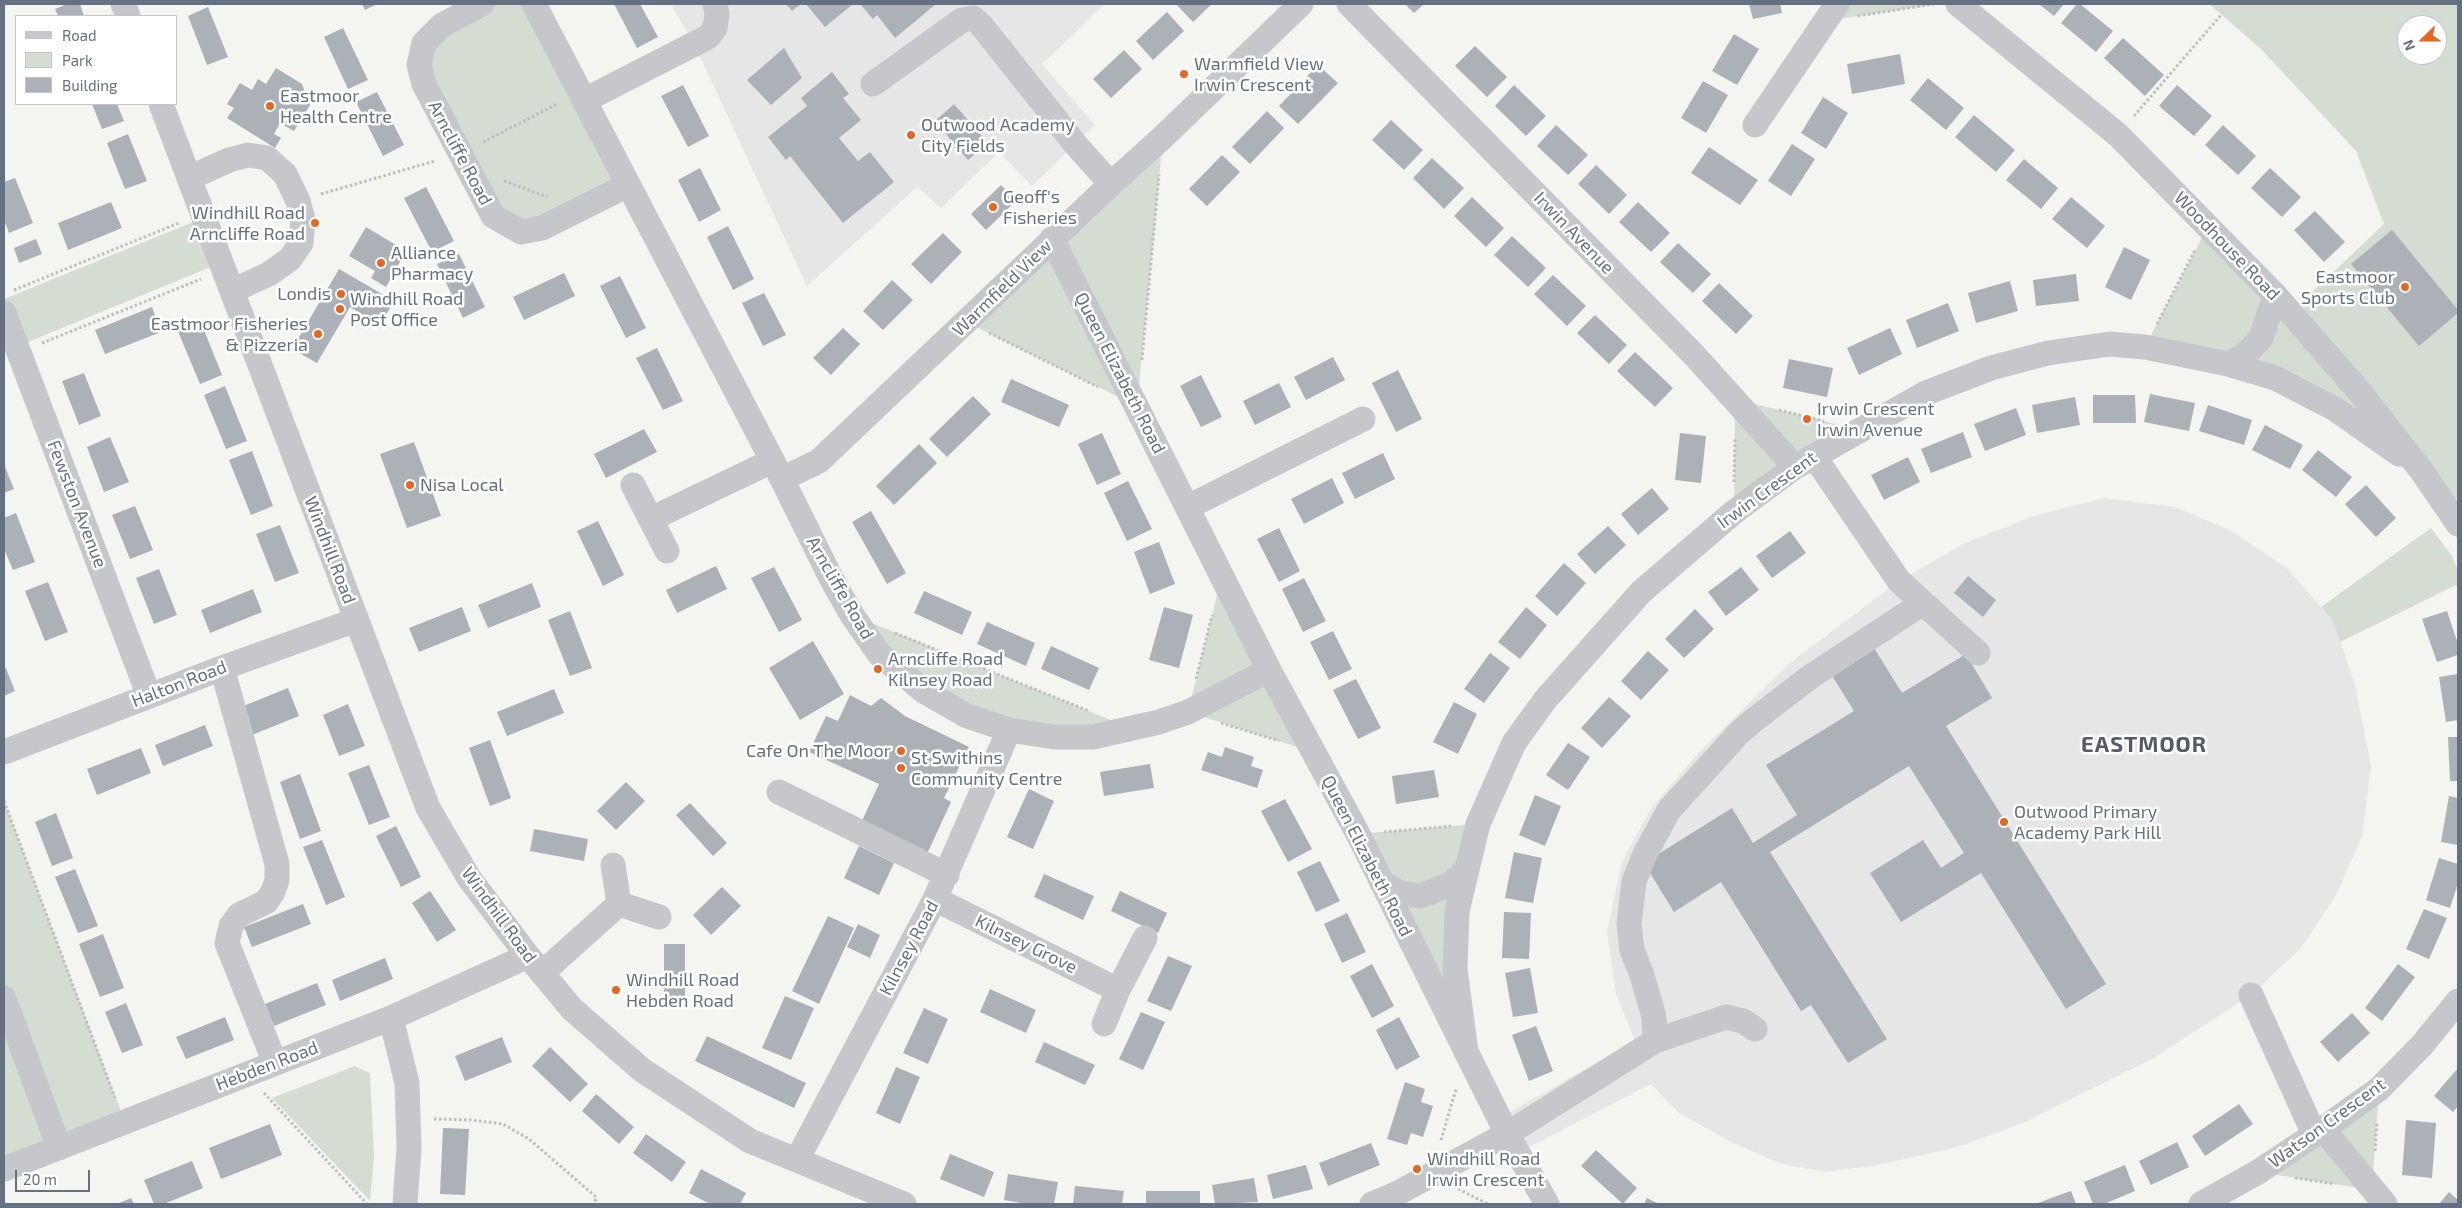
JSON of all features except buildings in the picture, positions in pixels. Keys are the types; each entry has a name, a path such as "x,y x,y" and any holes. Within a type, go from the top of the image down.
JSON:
{"street":[{"name":"Arncliffe Road","path":"482,4 442,25 424,43 419,65 424,84 494,216 521,232 542,228 628,185"},
{"name":"Arncliffe Road","path":"534,4 777,470 830,576 879,654 925,692 968,716 1009,730 1054,737 1093,737 1134,729 1188,712 1270,670"},
{"path":"585,100 708,37 715,28 718,14 715,4"},
{"name":"Warmfield View","path":"777,470 819,461 1110,184 1163,137 1300,4"},
{"name":"Irwin Avenue","path":"1349,4 1694,356 1804,461 1899,581 1978,653"},
{"name":"Woodhouse Road","path":"1958,4 2118,135 2276,295 2358,390 2421,470 2458,524"},
{"path":"1754,125 1831,12"},
{"path":"873,84 962,20 973,18 982,26 1076,145 1110,184"},
{"name":"Windhill Road","path":"161,105 428,808 469,878 572,1009 642,1070 750,1141 904,1204"},
{"path":"189,178 229,160 248,155 267,158 285,174 298,201 303,218 301,243 290,260 269,274 228,280"},
{"name":"Queen Elizabeth Road","path":"1052,239 1270,670 1358,834 1507,1134 1549,1200"},
{"path":"2228,364 2245,354 2261,338 2276,295"},
{"name":"Fewston Avenue","path":"4,313 149,696"},
{"name":"Irwin Crescent","path":"1466,1052 1454,969 1456,911 1478,824 1514,743 1544,700 1587,650 1648,586 1734,512 1804,461 1926,393 1991,368 2048,353 2110,344 2145,347 2228,364 2275,378 2335,409 2421,470"},
{"path":"1188,507 1363,419"},
{"path":"651,519 777,470"},
{"path":"633,485 667,551"},
{"path":"1654,1042 1654,1017 1632,950 1629,924 1634,881 1645,854 1669,810 1739,732 1810,677 1923,603"},
{"name":"Halton Road","path":"4,752 222,668 356,620"},
{"path":"222,668 277,864 277,880 266,902 239,915 231,926 227,943 265,1067"},
{"name":"Kilnsey Road","path":"797,1160 947,875 1009,730"},
{"path":"779,792 947,875"},
{"path":"613,865 619,904 658,917"},
{"path":"1382,883 1400,894 1420,896 1451,884 1465,870"},
{"name":"Kilnsey Grove","path":"935,899 1118,990"},
{"name":"Windhill Road","path":"535,964 619,904"},
{"path":"1104,1024 1118,990 1145,938"},
{"name":"Hebden Road","path":"4,1169 535,964"},
{"path":"2250,995 2318,1132 2385,1204"},
{"path":"4,998 59,1148"},
{"name":"Watson Crescent","path":"2201,1204 2258,1172 2379,1089 2422,1045 2458,1001"},
{"path":"391,1018 407,1083 409,1148 405,1204"},
{"path":"1372,1204 1398,1193 1507,1134 1654,1042 1726,1018 1743,1021 1754,1029"}],"path":[{"path":"1831,12 1937,4"},
{"path":"2118,135 2222,15"},
{"path":"468,168 581,209"},
{"path":"13,290 202,213"},
{"path":"2145,347 2208,226"},
{"path":"20,352 228,280"},
{"path":"888,630 1097,714"},
{"path":"4,802 125,1122"},
{"path":"1358,834 1478,824"},
{"path":"265,1067 265,1097 366,1204"},
{"path":"408,1118 471,1120 503,1124 529,1139 596,1197 595,1204"}],"shaded area":[{"name":"Outwood Academy City Fields","path":"671,4 1105,4 1042,64 1095,125 1032,186 999,152 941,208 917,187 807,286 695,46"},
{"name":"Outwood Primary Academy Park Hill","path":"2104,498 2175,507 2230,530 2287,568 2333,621 2355,685 2371,766 2362,836 2336,895 2301,948 2251,995 2152,1059 2025,1122 1961,1146 1879,1165 1824,1172 1779,1163 1731,1142 1679,1113 1651,1084 1523,1150 1508,1113 1635,1041 1616,994 1607,931 1622,862 1652,807 1700,751 1791,662 1899,581 1963,544 2034,516"}],"green space":[{"path":"482,4 534,4 628,185 542,228 503,223 424,84 424,43"},
{"path":"1822,4 1937,4 1825,21"},
{"path":"2209,4 2458,4 2458,498 2442,502 2421,470 2335,409 2145,347 2208,226 2291,312 2384,224 2356,151 2260,48"},
{"path":"1163,137 1137,406 966,322"},
{"path":"193,222 211,267 23,344 4,299"},
{"path":"1735,399 1860,430 1734,512"},
{"path":"2431,528 2452,556 2458,571 2458,584 2340,642 2333,621 2321,607"},
{"path":"1222,575 1313,752 1188,712"},
{"path":"852,615 1133,729 1093,737 967,716"},
{"path":"4,801 125,1122 4,1169"},
{"path":"1478,824 1465,871 1466,1052 1358,834"},
{"path":"355,1066 370,1073 374,1156 370,1201 272,1098"},
{"path":"2379,1089 2372,1190 2258,1172"}],"place":[{"name":"Warmfield View Irwin Crescent","path":"1184,74"},
{"name":"Eastmoor Health Centre","path":"270,106"},
{"name":"Outwood Academy City Fields","path":"911,135"},
{"name":"Geoff's Fisheries","path":"993,207"},
{"name":"Windhill Road Arncliffe Road","path":"315,223"},
{"name":"Alliance Pharmacy","path":"381,263"},
{"name":"Eastmoor Sports Club","path":"2405,287"},
{"name":"Londis","path":"341,294"},
{"name":"Windhill Road Post Office","path":"340,309"},
{"name":"Eastmoor Fisheries & Pizzeria","path":"318,334"},
{"name":"Irwin Crescent Irwin Avenue","path":"1807,419"},
{"name":"Nisa Local","path":"410,485"},
{"name":"Arncliffe Road Kilnsey Road","path":"878,669"},
{"name":"Cafe On The Moor","path":"901,751"},
{"name":"St Swithins Community Centre","path":"901,768"},
{"name":"Outwood Primary Academy Park Hill","path":"2004,822"},
{"name":"Windhill Road Hebden Road","path":"616,990"},
{"name":"Windhill Road Irwin Crescent","path":"1417,1169"}],"district":[{"name":"EASTMOOR","path":"2144,745"}]}
